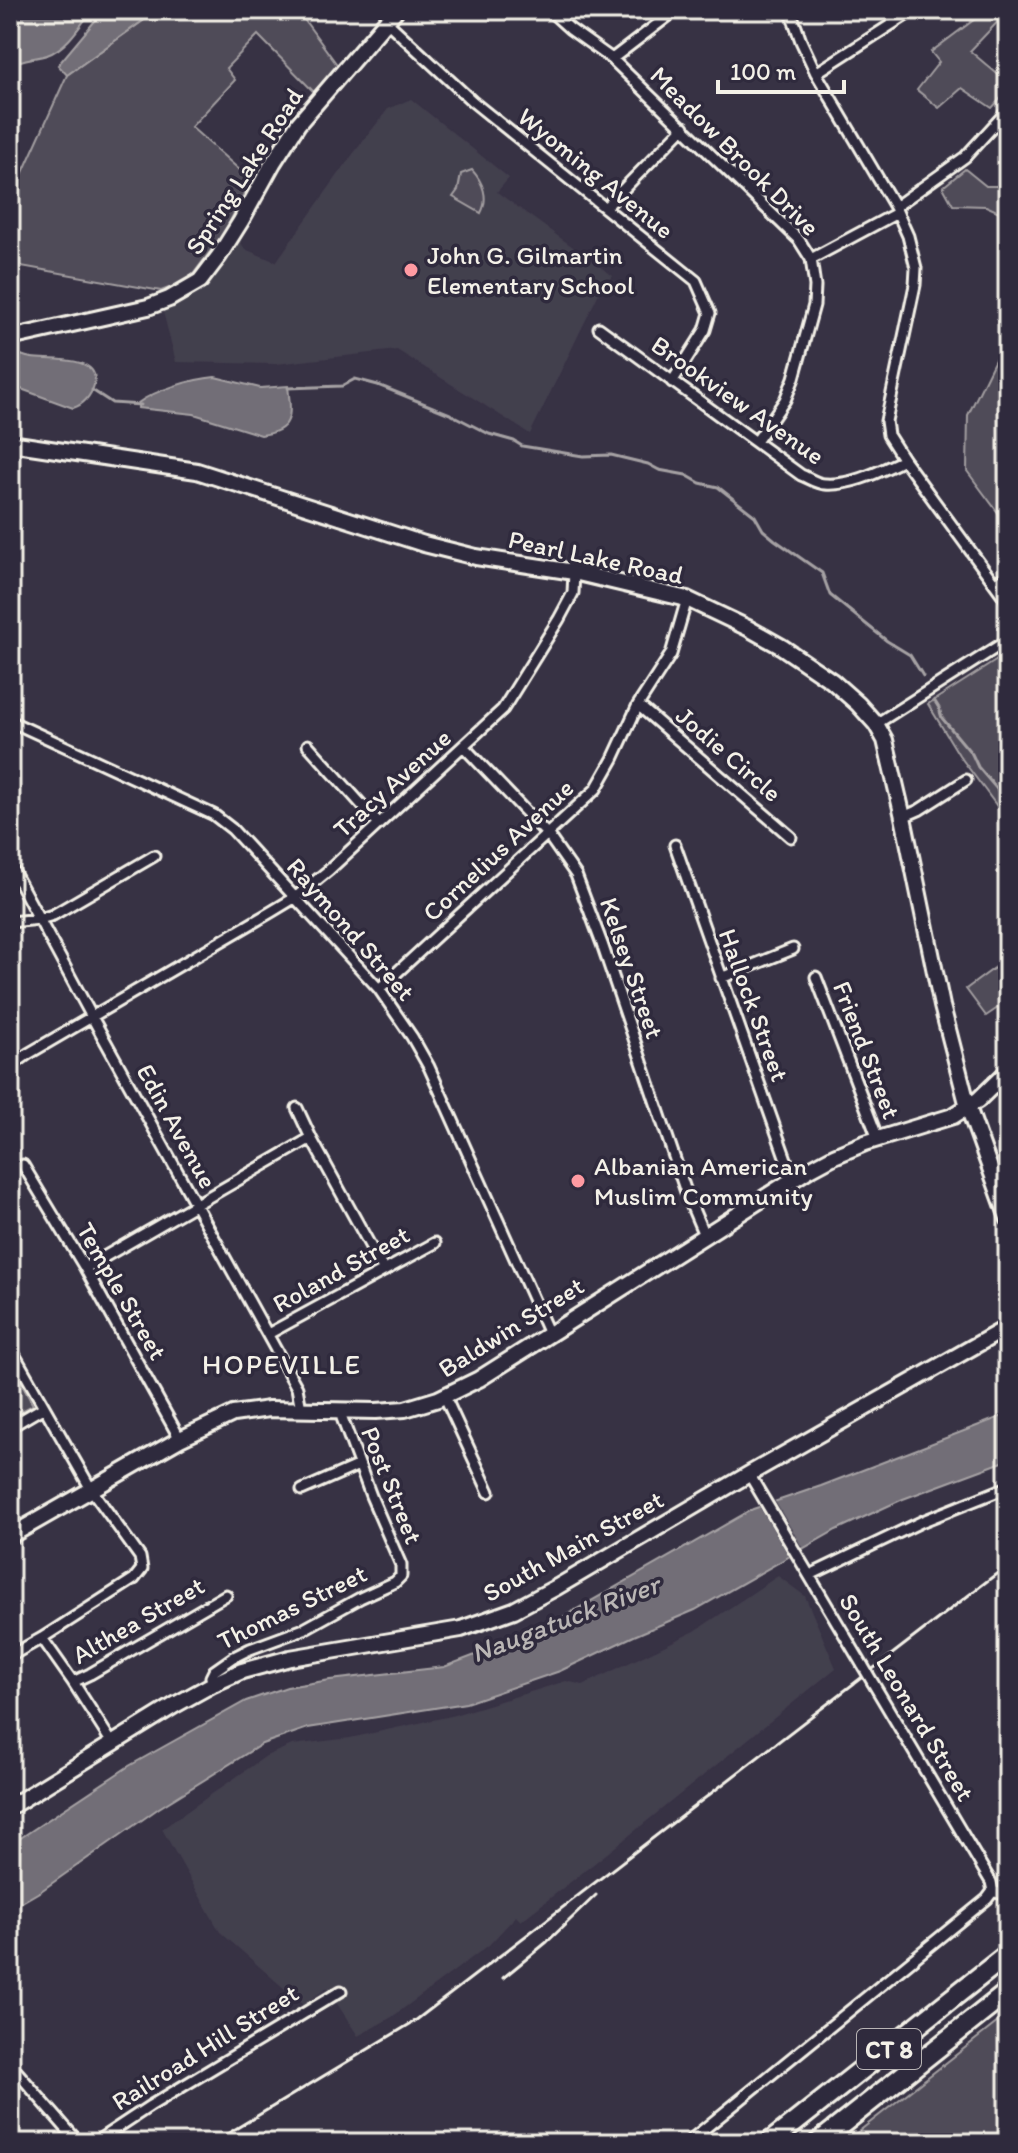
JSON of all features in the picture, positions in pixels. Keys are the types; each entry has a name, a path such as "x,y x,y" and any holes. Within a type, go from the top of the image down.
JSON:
{"highway":[{"name":"CT 8","path":"769,2143 1008,1954"},
{"name":"CT 8","path":"818,2143 1008,1992"}],"main road":[{"name":"Spring Lake Road","path":"10,338 148,307 187,291 200,281 219,256 298,124 391,15"},
{"name":"Pearl Lake Road","path":"10,443 197,471 424,544 476,557 574,572 687,599 782,647 832,681 876,724 885,740 942,1006 968,1107 1008,1218"},
{"name":"Baldwin Street","path":"10,1536 180,1439 233,1414 262,1409 398,1410 445,1397 479,1379 793,1179 838,1154 949,1118 968,1107 1008,1071"},
{"name":"South Main Street","path":"10,1807 213,1684 264,1664 461,1629 500,1616 557,1587 1008,1327"}],"street":[{"name":"Meadow Brook Drive","path":"549,10 612,59 684,127 790,232 811,259 814,305 794,378 785,400 756,442"},
{"path":"612,59 676,10"},
{"path":"790,10 816,73 896,210 908,236 916,268 913,302 889,400 888,435 1008,602"},
{"path":"816,73 914,10"},
{"name":"Wyoming Avenue","path":"391,15 472,101 696,281 710,313 705,330 672,382"},
{"path":"811,259 896,210 965,157 1008,110"},
{"path":"605,208 684,127"},
{"name":"Brookview Avenue","path":"599,328 801,475 822,484 842,483 868,476 904,460"},
{"name":"Tracy Avenue","path":"10,1067 296,897 329,870 503,709 573,593 574,572"},
{"path":"995,583 1008,575"},
{"name":"Cornelius Avenue","path":"379,989 596,789 638,705 671,654 687,599"},
{"path":"876,724 1008,640"},
{"name":"Jodie Circle","path":"638,705 791,837"},
{"name":"Raymond Street","path":"10,721 214,815 232,829 379,989 429,1067 549,1334"},
{"path":"308,745 379,824"},
{"name":"Kelsey Street","path":"464,747 548,835 576,875 682,1181 704,1235"},
{"path":"903,817 966,780"},
{"name":"Hallock Street","path":"675,845 793,1179"},
{"path":"10,922 53,915 154,856"},
{"name":"Edin Avenue","path":"10,865 297,1388 301,1409"},
{"path":"721,978 793,949"},
{"name":"Friend Street","path":"816,977 878,1139"},
{"path":"297,1108 384,1271"},
{"path":"85,1268 311,1138"},
{"name":"Temple Street","path":"23,1165 85,1268 180,1439"},
{"name":"Roland Street","path":"268,1334 435,1243"},
{"path":"10,1347 91,1489 140,1557 142,1569 134,1579 10,1656"},
{"path":"445,1397 489,1492"},
{"path":"10,1427 44,1407"},
{"name":"Post Street","path":"339,1410 401,1565 401,1576"},
{"path":"302,1490 359,1465"},
{"name":"South Leonard Street","path":"749,1474 979,1861 993,1891"},
{"path":"810,1575 923,1521 1008,1487"},
{"name":"Thomas Street","path":"213,1684 211,1677 214,1671 234,1657 304,1629 401,1576"},
{"name":"Althea Street","path":"73,1682 226,1595"},
{"path":"42,1638 112,1743"},
{"path":"687,2143 993,1891 1008,1896"},
{"name":"Railroad Hill Street","path":"94,2143 341,1991"},
{"path":"10,2064 79,2143"}],"shaded area":[{"path":"173,10 297,10 338,66 314,92 258,35 226,68 235,80 191,127 251,180 224,233 188,281 161,291 10,264 10,201 67,75 147,18"},
{"path":"987,10 1008,11 970,51 1008,83 1008,90 992,108 962,88 939,108 917,90 939,62 931,52"},
{"name":"John G. Gilmartin Elementary School","path":"411,99 509,178 497,192 613,276 598,295 530,434 397,350 276,364 176,362 162,308 185,298 206,282 240,238 245,249 276,262 388,109"},
{"path":"965,169 986,186 1008,186 1008,216 986,206 953,205 943,187"},
{"path":"472,170 484,190 485,202 481,213 453,197 458,190 461,174"},
{"path":"1008,333 1008,526 967,471 968,415"},
{"path":"1008,653 1008,821 959,755 928,704"},
{"path":"1008,958 1008,1001 986,1016 966,989"},
{"path":"10,1362 33,1405 10,1417"},
{"path":"778,1576 805,1596 836,1668 521,1921 516,1916 489,1945 392,2017 358,2036 327,1988 303,2005 220,1932 162,1829 266,1756 292,1745 350,1738 451,1716 566,1681 583,1685 695,1631"},
{"path":"1008,2014 1008,2143 844,2143"}],"water":[{"path":"10,10 92,10 72,36 54,52 10,66"},
{"path":"104,10 173,10 147,18 67,75 58,65"},
{"path":"10,353 32,358 72,361 90,368 94,375 91,393 73,408 10,385"},
{"path":"215,377 260,388 288,386 290,412 285,425 261,435 194,414 138,408 138,403 145,398 164,390"},
{"name":"Naugatuck River","path":"1008,1414 1008,1460 903,1499 836,1530 695,1610 560,1671 466,1703 308,1728 262,1744 159,1808 41,1891 10,1909 10,1845 129,1766 246,1701 287,1687 444,1667 538,1631 753,1509"}],"pier":[{"path":"773,1498 805,1552 791,1560 757,1503"}],"waterway":[{"path":"288,388 342,386 355,379 378,385 522,446 583,456 611,455 718,487 755,516 763,530 775,540 822,573 830,595 887,641 910,655 923,676"},
{"path":"92,390 112,403 141,405"},
{"path":"934,700 942,718 1008,802"}],"railway":[{"path":"212,2143 415,2021 1008,1565"},
{"path":"503,1978 547,1942 596,1895"}],"place":[{"name":"John G. Gilmartin Elementary School","path":"411,270"},
{"name":"Albanian American Muslim Community","path":"578,1181"}],"district":[{"name":"HOPEVILLE","path":"282,1364"}]}
